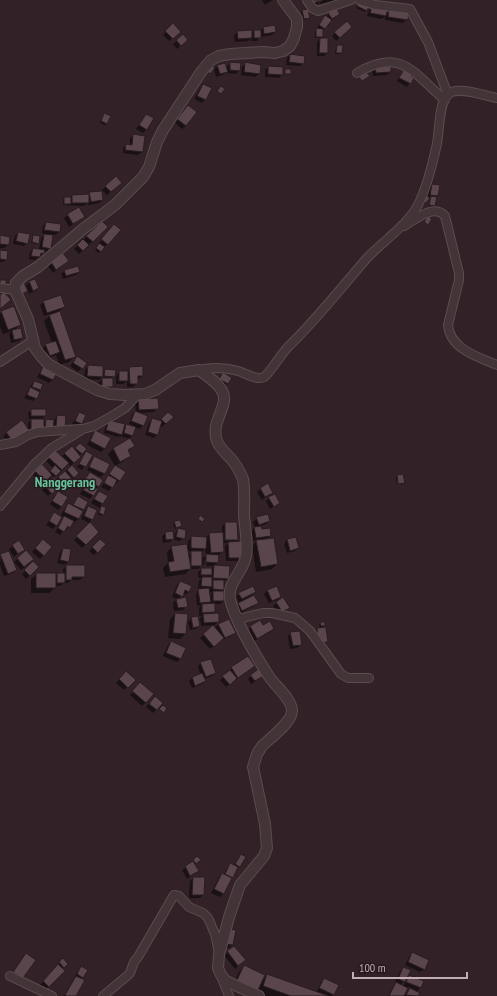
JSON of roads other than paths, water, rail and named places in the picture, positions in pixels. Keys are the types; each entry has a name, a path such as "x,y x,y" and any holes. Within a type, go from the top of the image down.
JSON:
{"street":[{"path":"283,0 296,19 297,27 290,46 283,51 275,53 262,52 230,54 219,56 211,60 201,72 162,130 149,167 143,177 115,205 16,283 15,290 28,319 35,348 48,364 97,390 110,394 145,394 155,390 180,373 211,367 223,367 262,378 266,375 279,356 302,334 368,258 415,210 421,197 436,149 442,108 446,97 451,92 463,91 497,98"},
{"path":"306,0 312,8 318,11 351,0"},
{"path":"359,0 375,5 410,9 428,42 446,97"},
{"path":"357,73 374,64 400,64 409,68 446,97"},
{"path":"396,231 428,212 434,210 442,212 445,216 459,273 459,280 448,325 449,331 453,340 461,348 497,365"},
{"path":"0,288 15,290"},
{"path":"0,362 34,340"},
{"path":"199,370 216,384 224,394 224,401 215,427 215,435 218,443 240,470 243,479 246,556 230,592 230,600 238,619 268,676 288,699 292,710 289,720 262,746 254,762 254,773 265,824 266,852 238,888 224,934 219,955 218,968 229,996"},
{"path":"0,445 16,442 23,437 37,432 83,429 94,426 124,408 137,395"},
{"path":"0,506 34,464 52,448 83,429"},
{"path":"238,619 272,612 295,618 310,631 341,674 348,678 370,678"},
{"path":"103,996 130,973 134,962 174,895 179,896 189,907 203,913 208,918 215,934 219,955"},
{"path":"221,975 226,981 259,996"},
{"path":"10,976 52,996"}],"district":[{"name":"Nanggerang","path":"65,482"}]}
